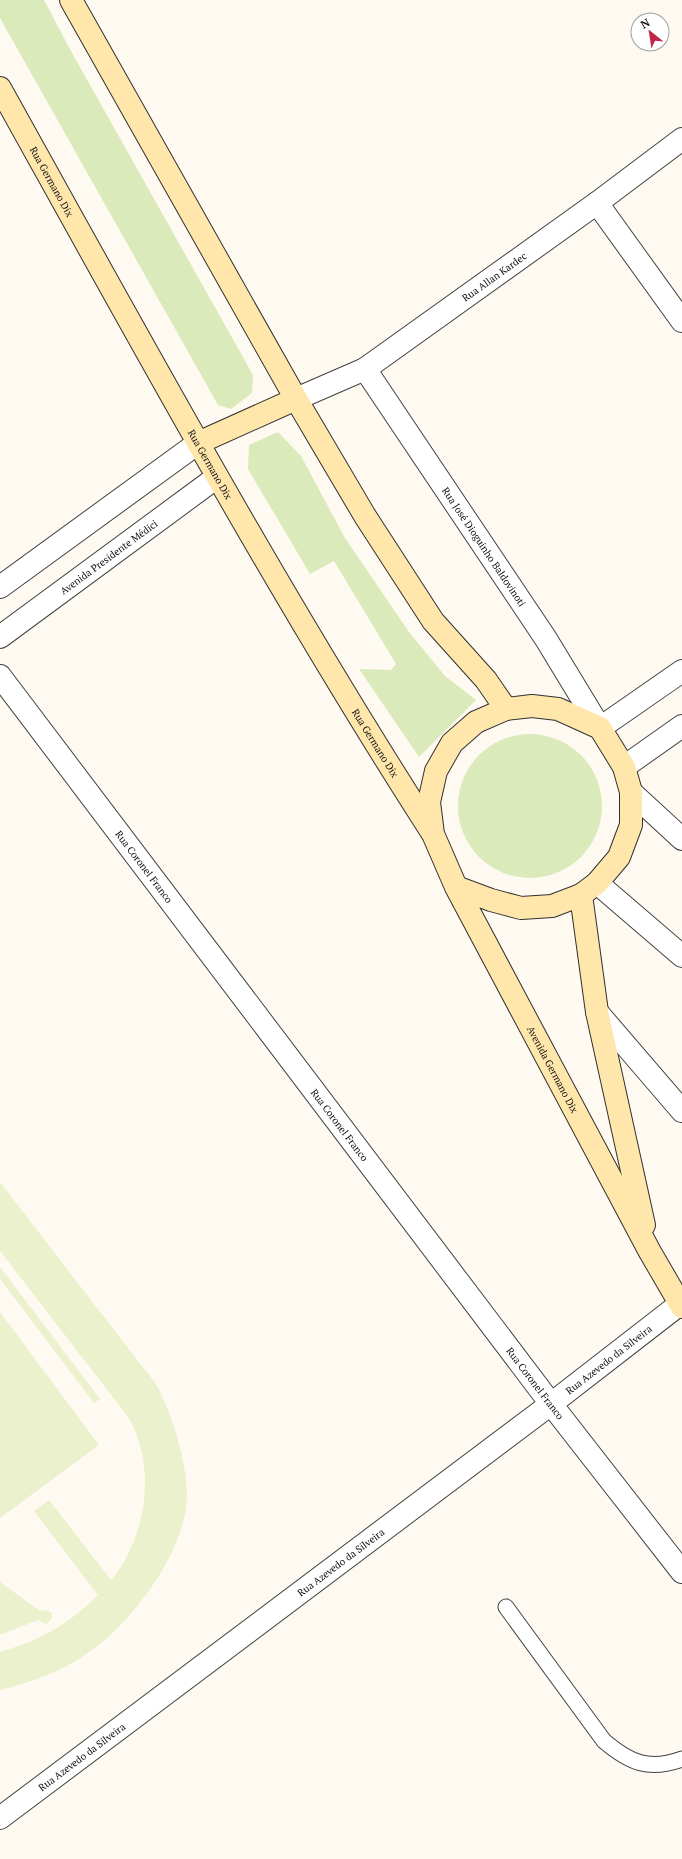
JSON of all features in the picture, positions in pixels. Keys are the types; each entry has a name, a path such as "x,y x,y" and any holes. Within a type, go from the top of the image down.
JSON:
{"main road":[{"path":"71,0 296,399 365,516 433,621 486,680 506,709"},
{"name":"Rua Germano Dix","path":"0,88 217,477 370,737 433,834"},
{"path":"198,443 296,399"},
{"path":"433,834 429,802 436,771 442,760 452,743 476,722 506,709 532,706 558,709 600,728 624,767 631,792 630,826 619,857 589,889 552,906 521,908 456,888"},
{"name":"Avenida Germano Dix","path":"433,834 456,888 650,1252 681,1306"},
{"name":"Avenida Germano Dix","path":"589,889 597,1012 650,1252"}],"street":[{"name":"Rua Allan Kardec","path":"296,399 365,369 597,203 682,139"},
{"path":"597,203 682,321"},
{"name":"Rua José Dioguinho Baldovinoti","path":"365,369 546,639 600,728"},
{"path":"0,587 198,443"},
{"name":"Avenida Presidente Médici","path":"0,638 217,477"},
{"path":"600,728 682,671"},
{"name":"Rua Coronel Franco","path":"0,676 551,1404 682,1572"},
{"path":"624,767 682,726"},
{"path":"631,792 682,839"},
{"path":"589,889 682,956"},
{"path":"597,1012 682,1111"},
{"name":"Rua Azevedo da Silveira","path":"0,1818 681,1306"}],"lane":[{"path":"506,1607 604,1741 620,1754 633,1761 654,1765 682,1759"}],"green space":[{"path":"0,0 44,0 72,53 253,375 252,393 231,409 218,405 0,18"},
{"path":"278,432 301,456 345,538 409,632 445,676 476,700 419,757 359,669 391,670 396,664 334,561 310,574 248,469 249,445"},
{"path":"523,734 537,734 564,742 576,750 586,760 597,778 601,792 601,820 597,834 586,852 576,862 558,873 537,878 523,878 496,870 484,862 474,852 463,834 458,813 458,799 466,772 474,760 484,750 502,739"},
{"path":"0,1182 156,1384 169,1412 179,1444 186,1478 187,1494 184,1520 171,1554 160,1575 131,1614 99,1645 82,1657 45,1676 24,1684 0,1690 0,1652 27,1643 53,1630 76,1615 98,1595 34,1511 49,1500 111,1580 122,1565 138,1530 145,1492 145,1473 142,1454 135,1430 126,1414 0,1251"},
{"path":"0,1267 100,1399 94,1403 0,1279"},
{"path":"0,1312 99,1445 0,1518"},
{"path":"0,1582 40,1611 46,1610 52,1613 50,1621 46,1624 38,1620 0,1635"}]}
